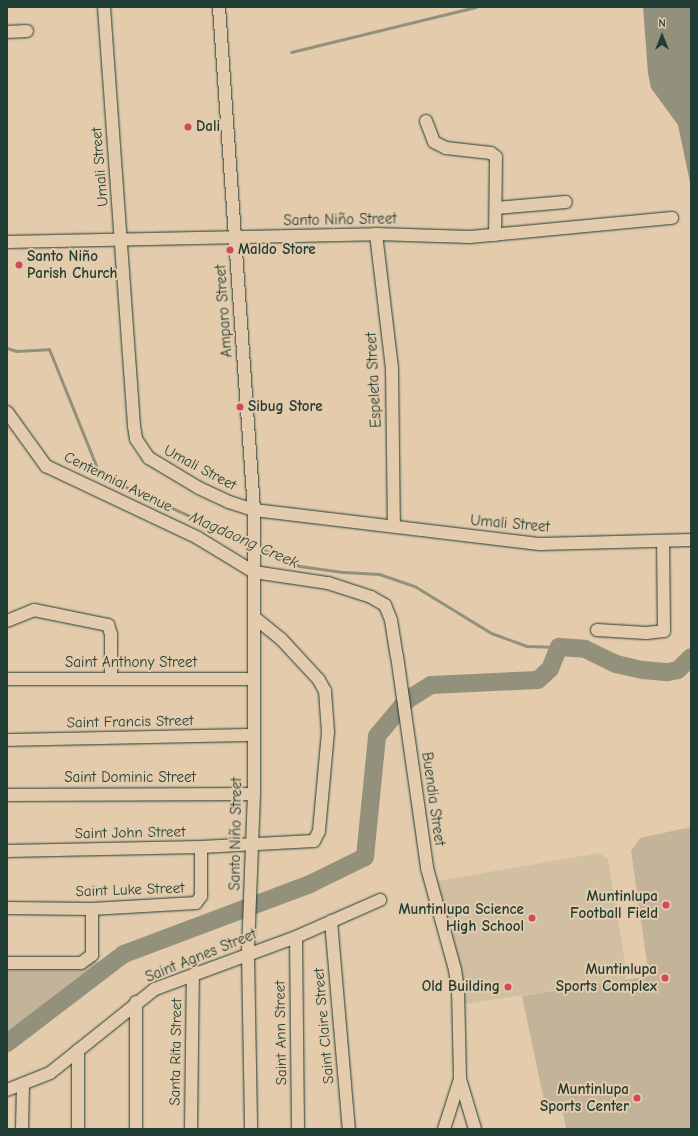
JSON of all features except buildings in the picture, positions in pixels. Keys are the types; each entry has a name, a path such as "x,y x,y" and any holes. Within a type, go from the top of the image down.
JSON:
{"street":[{"name":"Umali Street","path":"104,7 122,240 134,426 138,445 149,458 199,488 229,502 254,510 540,544 691,540"},
{"name":"Amparo Street","path":"219,7 254,510 254,540"},
{"path":"7,32 27,31"},
{"path":"426,121 434,142 446,148 491,153 496,157 495,235"},
{"path":"496,208 566,202"},
{"name":"Santo Niño Street","path":"7,242 376,234 470,237 672,218"},
{"name":"Espeleta Street","path":"376,234 392,369 394,526"},
{"name":"Centennial Avenue","path":"7,412 46,466 198,538 254,567"},
{"name":"Santo Niño Street","path":"251,1129 248,954 254,794 254,540"},
{"path":"597,630 646,633 664,631 663,541"},
{"name":"Buendia Street","path":"254,567 328,583 371,597 385,605 391,620 427,868 451,951 457,983 460,1079 475,1129"},
{"path":"7,621 34,610 108,625 111,634 111,678"},
{"name":"Saint John Street","path":"7,851 309,844 318,838 328,732 328,706 324,691 319,680 281,639 255,618"},
{"name":"Saint Anthony Street","path":"7,679 254,679"},
{"name":"Saint Francis Street","path":"7,740 254,735"},
{"name":"Saint Dominic Street","path":"7,795 254,794"},
{"name":"Saint Luke Street","path":"7,908 92,909 196,903 201,896 201,847"},
{"name":"Saint Agnes Street","path":"7,1090 50,1073 136,1002 155,989 296,937 380,900"},
{"path":"7,963 81,963 92,955 92,909"},
{"name":"Saint Claire Street","path":"331,921 349,1129"},
{"name":"Saint Ann Street","path":"296,937 298,1129"},
{"name":"Santa Rita Street","path":"192,1129 193,975"},
{"path":"136,1002 136,1129"},
{"path":"78,1050 78,1129"},
{"path":"444,1129 460,1079"},
{"path":"22,1129 23,1084"}],"shaded area":[{"path":"643,7 691,7 691,187 678,125 651,88 648,73"},
{"name":"Muntinlupa Sports Complex","path":"691,827 691,1129 566,1129 561,1102 545,1105 522,996 649,976 631,851 640,838"},
{"name":"Muntinlupa Science High School","path":"599,853 608,859 627,975 624,980 464,1004 437,881"},
{"path":"94,961 105,964 7,1037 7,969 71,968"}],"waterway":[{"path":"291,52 476,7"},
{"name":"Magdaong Creek","path":"7,348 16,351 49,349 100,475 251,544"},
{"name":"Magdaong Creek","path":"256,546 299,566 343,572 379,574 416,587 491,633 527,646 559,647"},
{"path":"7,1043 124,954 310,884 365,857 377,736 407,700 431,685 538,680 550,669 559,647 585,649 616,664 643,670 668,672 678,670 691,657"}],"place":[{"name":"Dali","path":"188,127"},
{"name":"Maldo Store","path":"230,250"},
{"name":"Santo Niño Parish Church","path":"19,265"},
{"name":"Sibug Store","path":"240,407"},
{"name":"Muntinlupa Football Field","path":"666,905"},
{"name":"Muntinlupa Science High School","path":"532,918"},
{"name":"Muntinlupa Sports Complex","path":"665,978"},
{"name":"Old Building","path":"508,987"},
{"name":"Muntinlupa Sports Center","path":"637,1098"}]}
